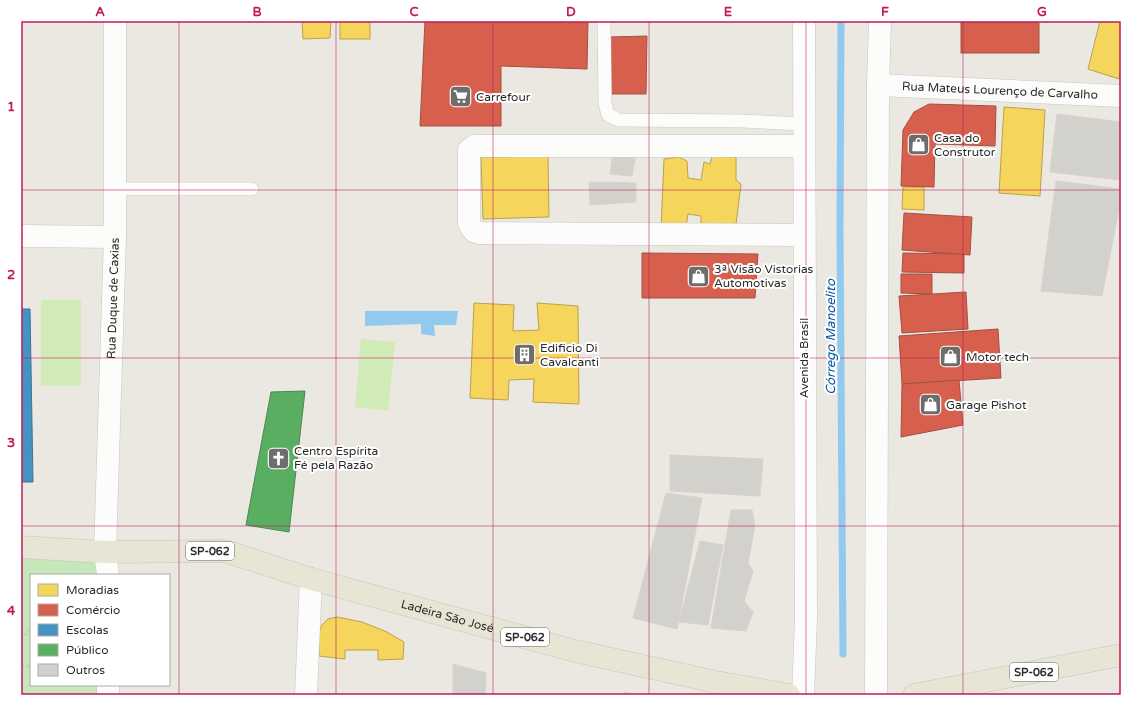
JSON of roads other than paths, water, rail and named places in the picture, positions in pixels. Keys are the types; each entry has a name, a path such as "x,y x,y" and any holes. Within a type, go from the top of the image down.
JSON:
{"main road":[{"name":"SP-062","path":"21,547 105,552"},
{"name":"Ladeira São José","path":"105,552 225,551 311,579 575,651 716,682 789,695"},
{"name":"SP-062","path":"914,695 961,691 1121,655"}],"street":[{"name":"Rua Duque de Caxias","path":"108,574 105,552 115,189 115,21"},
{"name":"Avenida Brasil","path":"803,695 806,619 803,235 804,21"},
{"path":"876,695 878,85 880,21"},
{"name":"Rua Mateus Lourenço de Carvalho","path":"878,85 1121,96"},
{"path":"803,135 474,146 469,150 469,224 474,231 479,233 803,235"},
{"path":"21,236 114,237"},
{"path":"306,695 311,579"}],"lane":[{"path":"604,21 605,103 608,115 619,120 742,121 803,135"},
{"path":"115,189 252,189"}],"water":[{"path":"365,311 458,311 456,325 434,325 435,336 421,334 421,324 365,326"}],"waterway":[{"name":"Córrego Manoelito","path":"841,21 840,230 843,654"}],"place":[{"name":"Carrefour","path":"461,97"},
{"name":"Casa do Construtor","path":"919,145"},
{"name":"3ª Visão Vistorias Automotivas","path":"699,276"},
{"name":"Edificio Di Cavalcanti","path":"525,355"},
{"name":"Motor tech","path":"950,357"},
{"name":"Garage Pishot","path":"931,405"},
{"name":"Centro Espírita Fé pela Razão","path":"278,458"}]}
